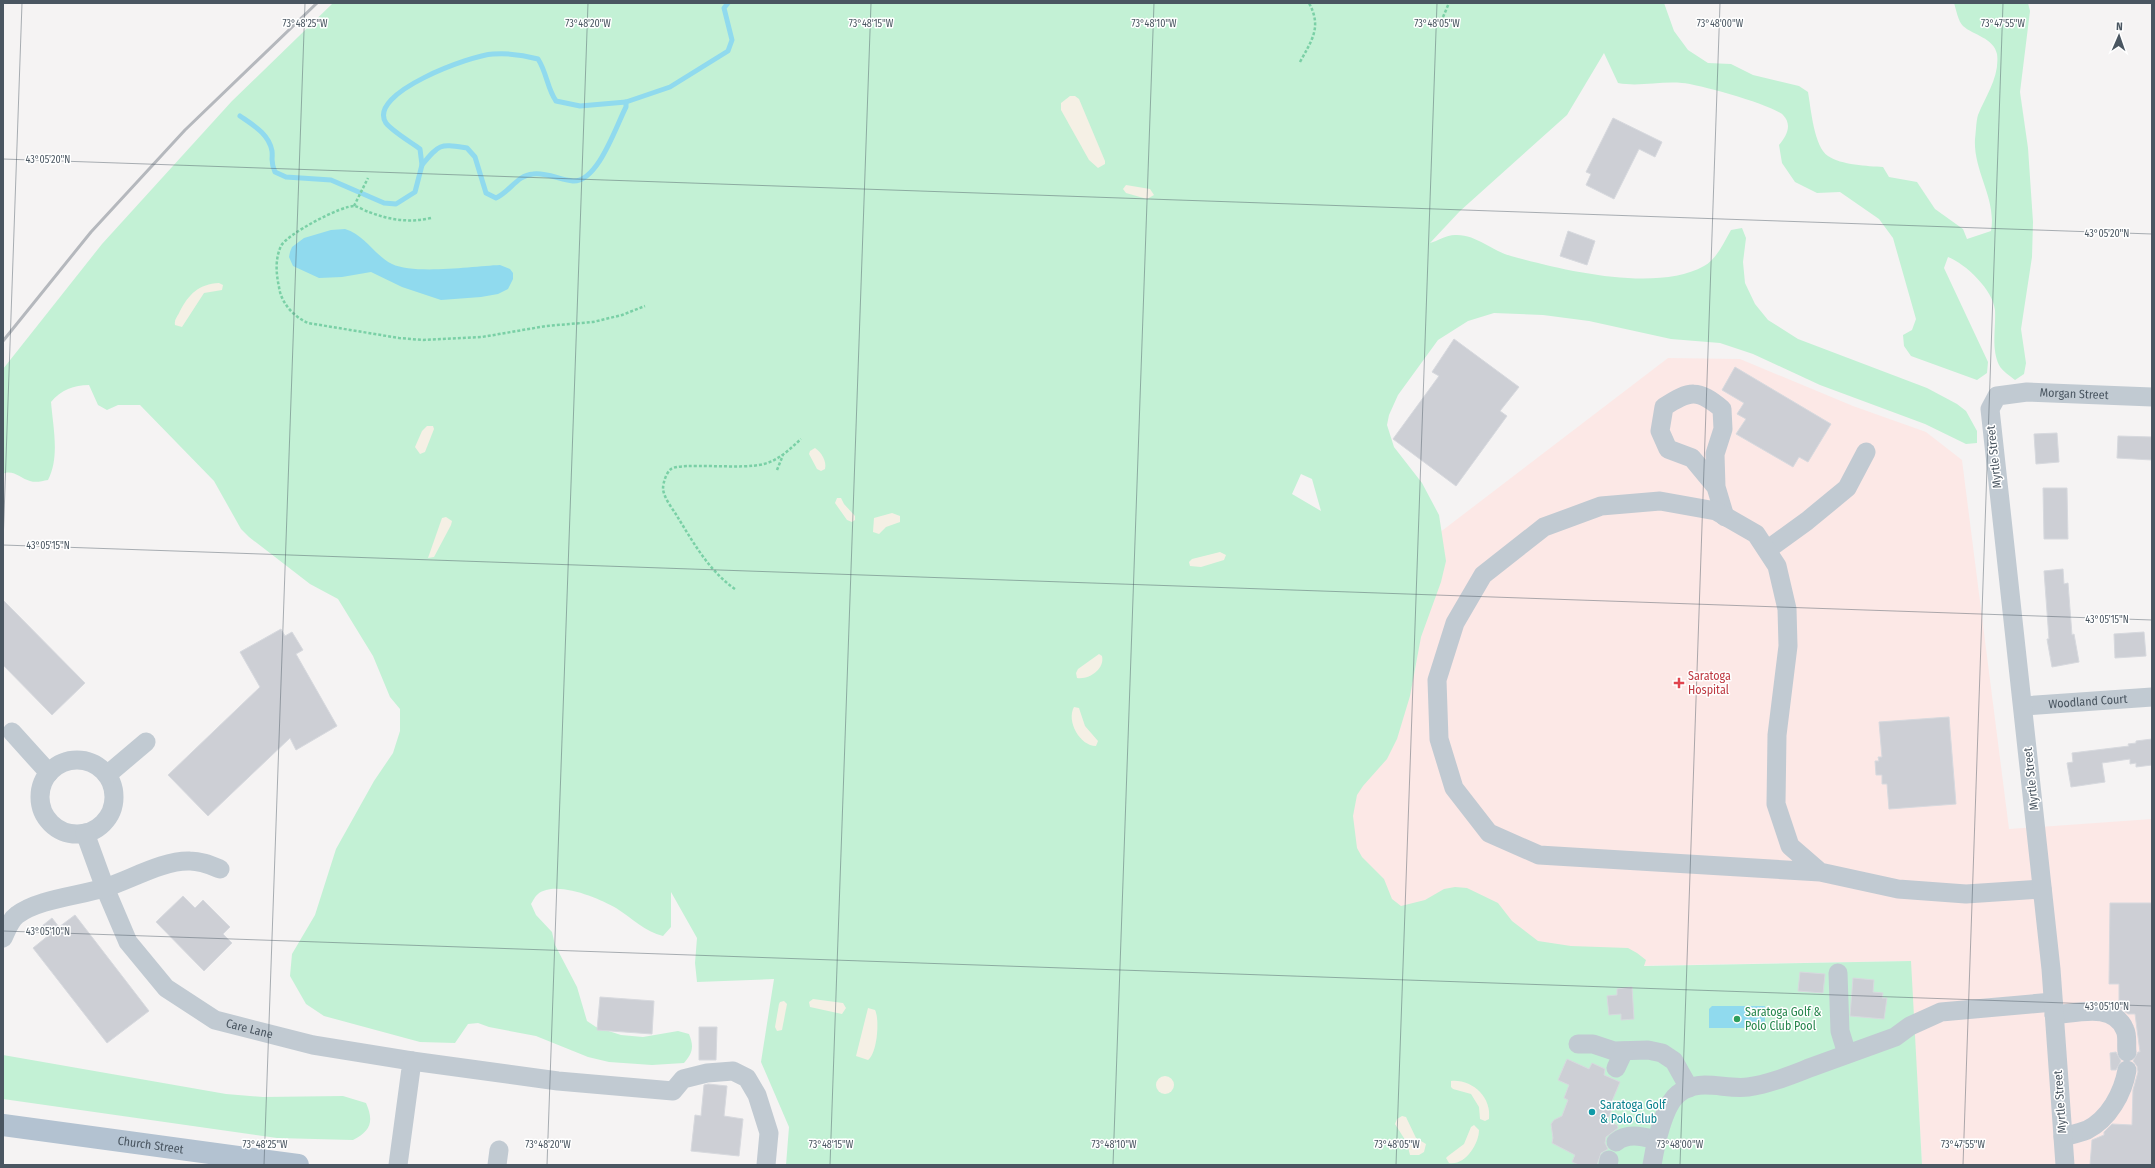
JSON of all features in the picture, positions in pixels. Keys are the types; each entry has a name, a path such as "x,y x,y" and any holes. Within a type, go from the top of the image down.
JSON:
{"main road":[{"name":"Church Street","path":"3,1125 298,1165"}],"street":[{"name":"Morgan Street","path":"1997,396 2027,392 2152,397"},
{"path":"1716,487 1692,458 1668,449 1660,431 1664,407 1683,395 1706,396 1722,409 1723,429 1714,454 1716,487 1725,517"},
{"name":"Myrtle Street","path":"1997,396 1990,409 1991,432 2023,706 2054,1009 2064,1165"},
{"path":"1767,550 1807,521 1847,488 1866,452"},
{"path":"1820,872 1790,846 1776,804 1777,735 1788,646 1787,609 1778,566 1756,534 1716,511 1660,501 1601,506 1544,527 1483,575 1455,623 1437,680 1439,739 1454,788 1489,834 1539,855 1820,872 1898,889 1966,894 2042,890"},
{"name":"Woodland Court","path":"2023,706 2152,696"},
{"path":"12,732 50,773"},
{"path":"107,775 146,742"},
{"path":"79,760 89,762 107,775 113,785 114,798 112,810 106,821 97,829 85,833 74,834 62,831 52,825 45,816 41,805 40,793 43,782 50,773 68,761 79,760"},
{"name":"Care Lane","path":"85,833 105,888 128,942 166,988 216,1020 313,1045 412,1061 558,1081 672,1091 683,1080 707,1073 733,1072 747,1078 757,1095 769,1133 766,1165"},
{"path":"3,938 10,922 16,915 33,906 105,888 157,868 190,861 208,864 220,869"},
{"path":"1838,973 1840,1032 1847,1054"},
{"path":"1652,1165 1657,1140 1669,1106 1676,1095 1688,1088 1699,1085 1747,1087 1775,1081 1895,1037 1910,1026 1941,1012 2054,1009 2102,1011 2117,1017 2126,1031 2127,1061 2120,1094 2106,1117 2087,1130 2063,1137"},
{"path":"1578,1044 1594,1044 1614,1051 1624,1051 1630,1049 1648,1050 1662,1053 1674,1061 1688,1088"},
{"path":"1616,1068 1624,1051"},
{"path":"398,1165 412,1061"},
{"path":"1616,1142 1622,1137 1632,1136 1657,1140"}],"path":[{"path":"1300,62 1313,37 1316,26 1316,15 1309,3"},
{"path":"1443,17 1449,3"},
{"path":"354,206 368,178"},
{"path":"431,218 416,221 400,221 354,206 328,215 294,233 282,244 276,260 279,289 289,310 297,319 316,325 399,338 423,340 482,337 546,326 593,322 622,315 645,306"},
{"path":"735,589 725,582 698,550 667,501 663,489 665,478 671,469 681,466 737,468 764,464 783,455 801,439"},
{"path":"777,470 783,455"}],"shaded area":[{"name":"Saratoga Hospital","path":"1668,358 1740,359 1853,406 1926,432 1962,460 2009,829 2152,819 2152,1165 1922,1165 1910,961 1507,968 1356,933 1331,807 1405,559"}],"green space":[{"name":"Saratoga Golf & Polo Club","path":"333,3 1664,3 1674,31 1688,50 1708,63 1731,64 1753,75 1799,86 1808,92 1816,136 1819,145 1828,156 1847,163 1883,167 1889,177 1917,182 1935,209 1963,229 1967,239 1991,231 1991,208 1975,151 1975,139 1978,115 1994,78 1997,54 1992,44 1988,40 1967,29 1961,24 1954,3 2028,3 2030,11 2020,92 2028,148 2033,222 2032,257 2021,329 2026,363 2024,374 2015,380 2002,369 1997,359 1994,345 1995,310 1989,294 1978,279 1963,265 1948,257 1944,268 1988,362 1987,373 1977,380 1911,356 1904,346 1903,335 1912,330 1916,319 1893,238 1879,219 1840,192 1817,193 1795,182 1782,163 1779,145 1786,135 1788,127 1788,123 1783,115 1751,101 1691,84 1618,83 1604,53 1567,115 1460,211 1430,243 1448,236 1463,235 1477,240 1504,254 1532,262 1609,276 1661,278 1684,274 1709,263 1723,245 1731,230 1742,228 1746,238 1743,262 1745,283 1755,304 1768,320 1798,339 1927,388 1957,404 1966,411 1977,431 1977,443 1966,444 1925,424 1820,385 1753,354 1720,343 1671,339 1589,321 1543,315 1494,313 1468,321 1438,340 1398,395 1389,415 1387,425 1394,447 1422,483 1439,515 1446,561 1441,582 1421,637 1410,696 1397,739 1387,759 1357,795 1353,816 1357,848 1362,857 1384,879 1392,899 1401,906 1425,900 1444,889 1455,887 1467,888 1498,903 1512,921 1538,941 1571,946 1628,948 1646,960 1644,966 1911,961 1922,1165 786,1165 789,1127 761,1062 774,979 697,982 695,963 697,938 671,892 671,927 663,936 644,928 616,908 588,895 577,892 555,889 546,890 537,895 531,904 536,915 552,932 555,945 577,987 587,1021 596,1027 621,1035 643,1037 678,1031 689,1034 692,1042 692,1049 684,1063 652,1065 609,1062 588,1057 536,1036 489,1027 478,1023 468,1024 455,1043 420,1042 324,1016 306,1004 290,976 292,954 315,915 336,849 374,781 393,753 400,731 400,709 390,697 373,656 338,599 310,584 249,537 241,529 214,481 140,405 118,405 107,410 98,405 89,385 73,387 63,391 51,402 55,452 52,471 48,480 32,482 14,473 3,474 3,369 102,244 232,101","holes":["1301,474 1312,479 1321,511 1292,494"]},
{"path":"3,1055 226,1094 263,1097 343,1096 366,1103 370,1120 364,1133 353,1140 277,1138 3,1099"}],"sand":[{"path":"1070,96 1075,96 1079,99 1105,161 1105,164 1098,168 1089,160 1061,110 1061,103"},
{"path":"1126,185 1150,189 1154,195 1147,199 1126,193 1123,189"},
{"path":"219,283 223,285 222,290 204,293 182,327 175,325 176,318 183,305 195,291 206,285"},
{"path":"427,426 433,426 434,429 425,452 420,454 415,447 422,431"},
{"path":"815,448 821,454 825,463 825,469 821,471 817,469 809,454 810,451"},
{"path":"837,498 841,498 844,504 855,516 855,520 852,522 847,520 835,503"},
{"path":"892,513 900,516 900,522 886,527 879,534 873,532 874,518"},
{"path":"446,517 452,521 451,525 434,557 428,558 442,518"},
{"path":"1220,552 1226,555 1224,560 1201,567 1190,566 1189,562 1192,559"},
{"path":"1099,654 1102,656 1102,661 1099,669 1091,675 1077,678 1076,673 1078,669"},
{"path":"1074,707 1079,708 1085,726 1098,741 1096,746 1085,742 1076,732 1072,719"},
{"path":"813,999 843,1003 846,1008 842,1014 810,1007 809,1002"},
{"path":"784,1001 787,1004 782,1030 777,1031 775,1027 779,1004 780,1002"},
{"path":"868,1008 875,1010 877,1015 877,1036 874,1051 868,1060 856,1056"},
{"path":"1165,1076 1171,1079 1174,1085 1171,1091 1165,1094 1159,1091 1156,1085 1159,1079"},
{"path":"1451,1081 1466,1083 1479,1091 1487,1104 1489,1119 1485,1121 1480,1119 1479,1107 1471,1094 1453,1089 1451,1087"},
{"path":"1402,1116 1406,1117 1416,1138 1426,1144 1424,1152 1419,1155 1410,1155 1407,1143 1395,1124 1397,1119"},
{"path":"1474,1125 1479,1130 1474,1147 1466,1158 1455,1163 1449,1163 1446,1158 1464,1144 1471,1127"}],"water":[{"path":"345,229 364,240 380,256 392,264 402,267 415,269 445,269 500,265 510,269 513,273 513,279 508,289 498,294 481,297 441,300 402,287 371,272 342,277 319,278 293,266 289,257 290,252 292,247 304,238 331,230"},
{"name":"Saratoga Golf & Polo Club Pool","path":"1712,1006 1765,1006 1765,1028 1709,1028 1709,1009"}],"building":[{"path":"1613,118 1662,142 1655,157 1639,149 1614,199 1586,185 1591,174 1586,172"},
{"path":"1568,231 1595,241 1587,265 1560,256"},
{"path":"1454,339 1519,387 1500,411 1507,416 1456,486 1393,439 1439,376 1432,372"},
{"path":"1735,367 1831,424 1808,462 1799,457 1793,467 1736,434 1746,419 1737,414 1744,403 1722,390"},
{"path":"2057,433 2059,462 2036,464 2034,434"},
{"path":"2118,436 2152,437 2152,460 2117,458"},
{"path":"2043,488 2067,488 2068,539 2044,539"},
{"path":"2063,569 2064,584 2068,583 2072,635 2074,634 2079,662 2052,667 2047,639 2049,639 2044,571"},
{"path":"3,600 85,683 52,715 3,665"},
{"path":"281,629 285,636 292,632 303,650 296,654 337,726 296,750 290,738 208,816 168,775 260,687 240,652"},
{"path":"2144,632 2146,656 2115,658 2114,634"},
{"path":"1949,717 1956,804 1889,809 1887,784 1882,784 1882,775 1876,775 1875,761 1879,761 1878,757 1882,757 1879,722"},
{"path":"2152,739 2152,765 2136,767 2136,763 2130,764 2130,759 2102,763 2105,782 2071,787 2067,763 2073,762 2072,753 2129,746 2128,744 2136,743 2136,741"},
{"path":"183,896 195,908 203,900 230,927 223,934 232,943 204,971 156,922"},
{"path":"2110,903 2152,903 2152,1165 2090,1165 2092,1140 2104,1135 2104,1132 2112,1124 2132,1125 2133,1090 2138,1072 2137,1066 2133,1061 2138,1052 2140,1052 2135,1014 2128,1014 2119,1007 2119,984 2109,984"},
{"path":"75,915 149,1011 107,1043 33,948 49,935 42,926 52,918 59,927"},
{"path":"1800,972 1825,974 1823,993 1798,991"},
{"path":"1853,978 1874,980 1873,992 1883,993 1882,998 1887,998 1884,1019 1850,1016"},
{"path":"1632,987 1634,1019 1621,1020 1621,1014 1609,1015 1607,996 1617,995 1617,989"},
{"path":"600,997 654,1001 652,1034 597,1030"},
{"path":"699,1027 717,1027 716,1060 699,1060"},
{"path":"2116,1052 2121,1061 2116,1070 2111,1070 2110,1053"},
{"name":"Saratoga Golf & Polo Club","path":"1567,1059 1589,1069 1592,1063 1605,1069 1604,1075 1620,1082 1612,1101 1615,1102 1607,1121 1617,1125 1618,1128 1606,1137 1605,1143 1608,1149 1601,1153 1597,1165 1579,1165 1572,1162 1575,1155 1552,1143 1553,1138 1551,1124 1554,1120 1562,1116 1568,1100 1564,1098 1569,1085 1558,1080"},
{"path":"704,1085 727,1086 724,1116 743,1119 739,1156 691,1151 695,1115 701,1116"}],"waterway":[{"path":"240,116 260,130 268,140 272,151 272,163 275,172 286,177 331,180 384,203 396,204 415,192 422,165 420,149 397,133 386,123 384,111 391,100 406,88 445,68 465,61 493,54 510,54 538,59 556,101 580,106 626,102 670,87 728,51 732,40 724,8 728,3"},
{"path":"422,165 433,152 441,147 451,146 467,148 475,157 486,193 496,198 522,177 527,175 543,174 573,181 582,179 590,173 605,152 626,107 626,102"}],"railway":[{"path":"3,341 91,232 185,130 317,3"}],"place":[{"name":"Saratoga Hospital","path":"1679,683"},
{"name":"Saratoga Golf & Polo Club Pool","path":"1737,1019"},
{"name":"Saratoga Golf & Polo Club","path":"1592,1112"}]}
